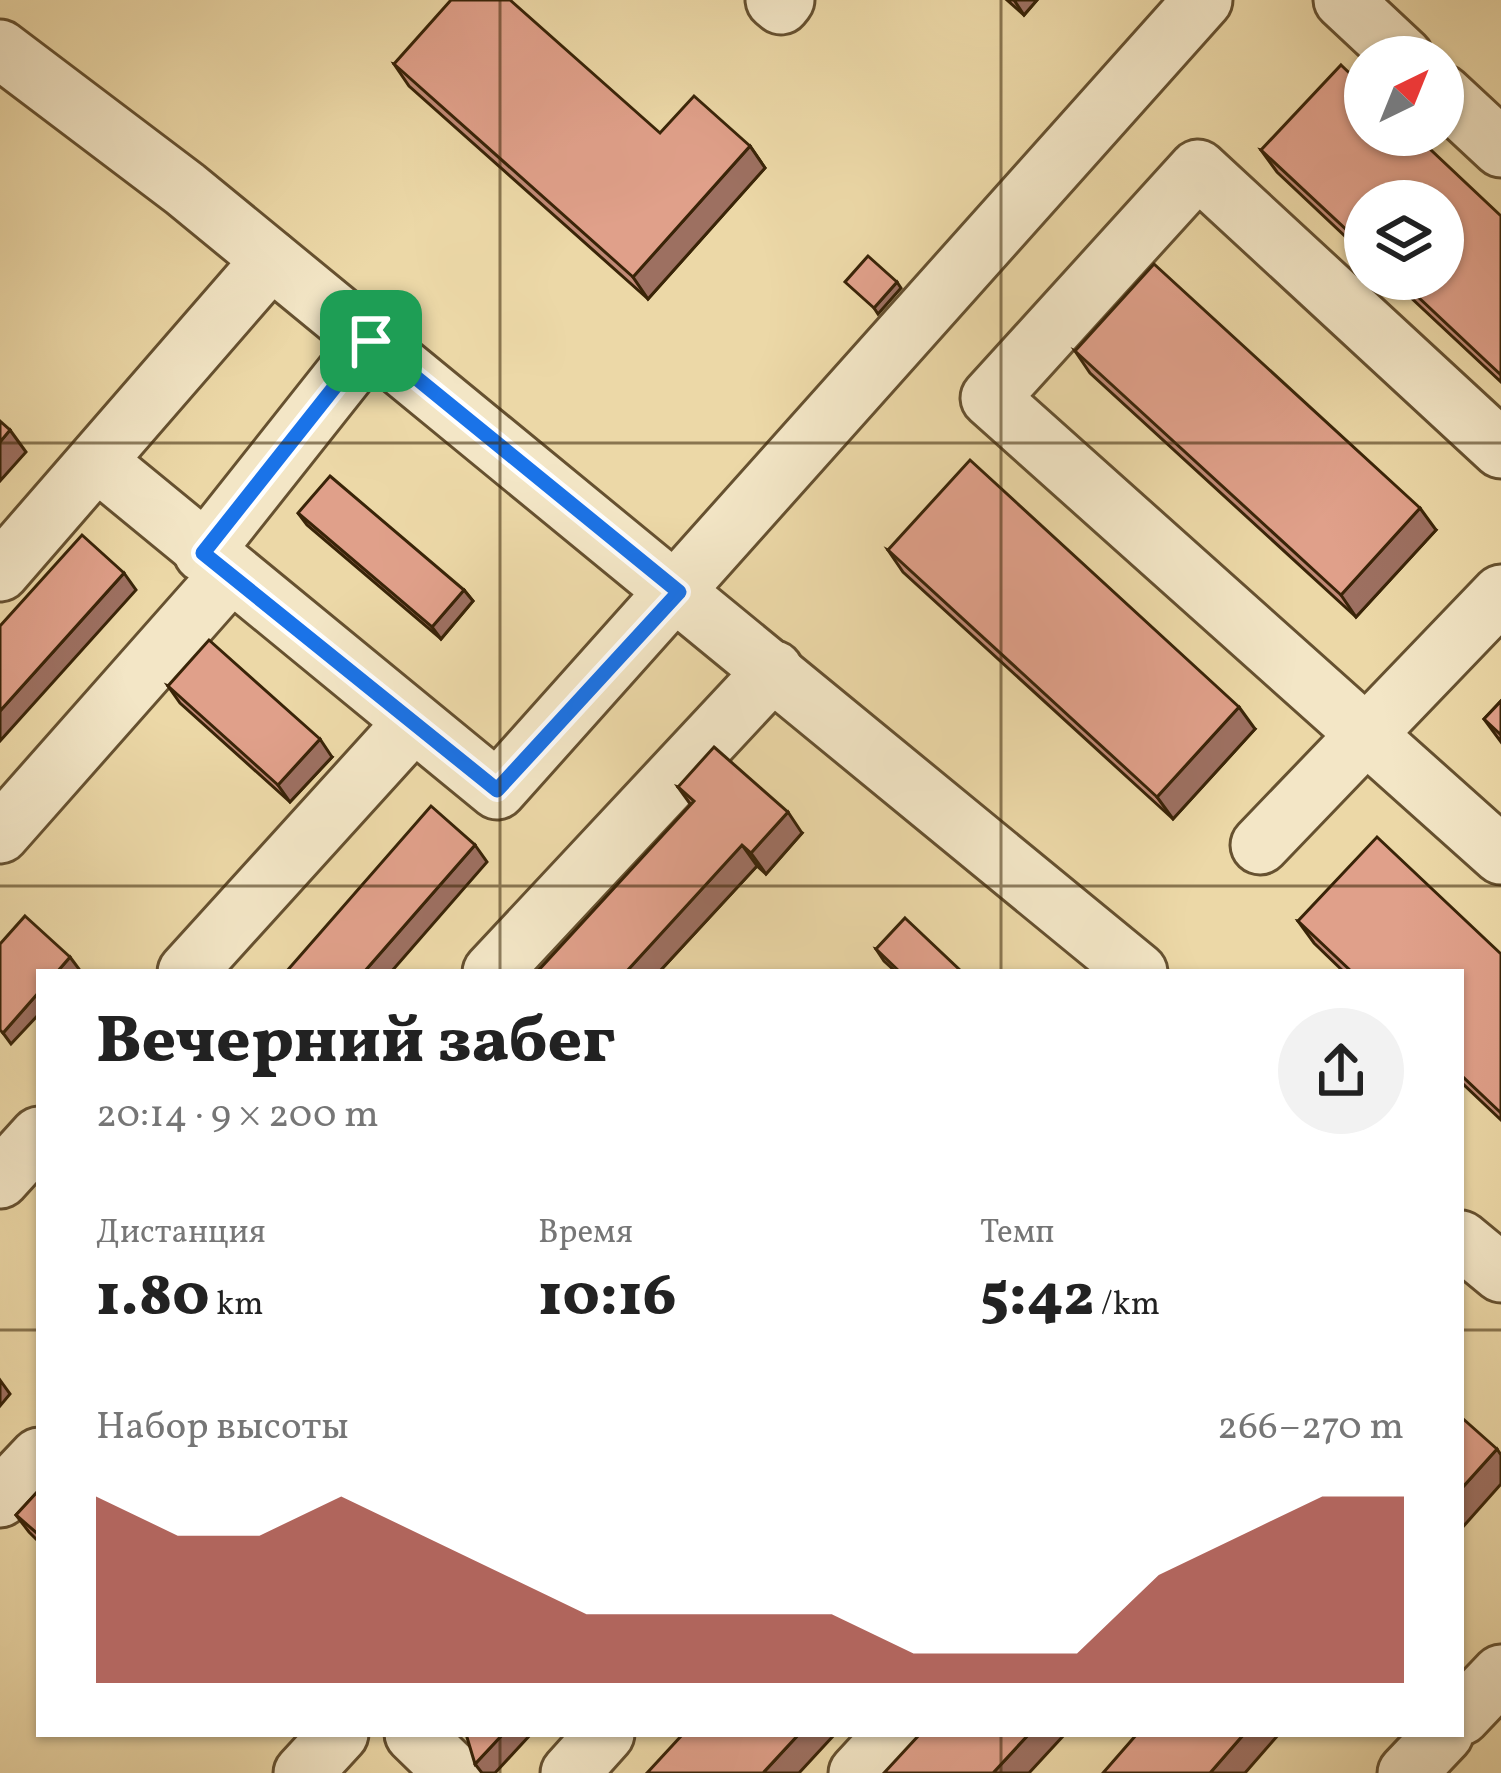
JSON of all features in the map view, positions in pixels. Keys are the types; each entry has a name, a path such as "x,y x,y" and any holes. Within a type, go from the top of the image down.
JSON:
{"lane":[{"path":"776,0 781,5 785,0"},
{"path":"99,463 216,564 497,790 679,592 1203,0"},
{"path":"1342,0 1381,36"},
{"path":"0,49 371,341 1134,969"},
{"path":"1464,114 1501,148"},
{"path":"1501,449 1198,169 990,398 1501,856"},
{"path":"0,572 271,260"},
{"path":"0,834 216,564 371,341"},
{"path":"1260,845 1501,594"},
{"path":"495,969 774,670"},
{"path":"190,969 412,724"},
{"path":"1464,1243 1501,1274"},
{"path":"0,1498 36,1459"},
{"path":"1464,1713 1501,1674"},
{"path":"303,1773 336,1737"},
{"path":"416,1737 454,1773"},
{"path":"570,1773 602,1737"},
{"path":"858,1773 891,1737"},
{"path":"1407,1773 1441,1737"}],"building":[{"path":"451,0 510,0 660,133 694,96 750,146 633,277 394,64"},
{"path":"1341,65 1344,156 1437,156 1463,180 1344,180 1344,227 1261,150"},
{"path":"1464,181 1501,216 1501,375 1421,300 1464,300"},
{"path":"868,256 897,282 874,308 845,282"},
{"path":"1154,264 1420,508 1341,595 1075,351"},
{"path":"0,421 10,430 0,442"},
{"path":"970,460 1239,707 1157,797 888,550"},
{"path":"330,476 464,590 432,627 298,513"},
{"path":"82,535 124,573 0,711 0,626"},
{"path":"209,640 320,739 278,785 168,686"},
{"path":"1501,701 1501,735 1484,719"},
{"path":"714,747 788,812 751,853 742,845 629,969 540,969 694,801 678,787"},
{"path":"431,806 475,845 367,969 289,969"},
{"path":"1377,837 1501,954 1501,1113 1464,1078 1464,969 1349,969 1298,921"},
{"path":"25,916 70,957 60,969 36,969 36,995 3,1033 0,1030 0,944"},
{"path":"905,918 959,969 897,969 876,949"},
{"path":"1464,1420 1497,1449 1464,1486"},
{"path":"36,1493 36,1532 16,1515"},
{"path":"467,1737 500,1737 475,1764"},
{"path":"680,1737 796,1737 763,1773 647,1773"},
{"path":"917,1737 1026,1737 993,1773 884,1773"},
{"path":"1134,1737 1241,1737 1210,1773 1103,1773"}],"route":[{"path":"371,341 679,592 497,790 203,553 371,341"}]}
